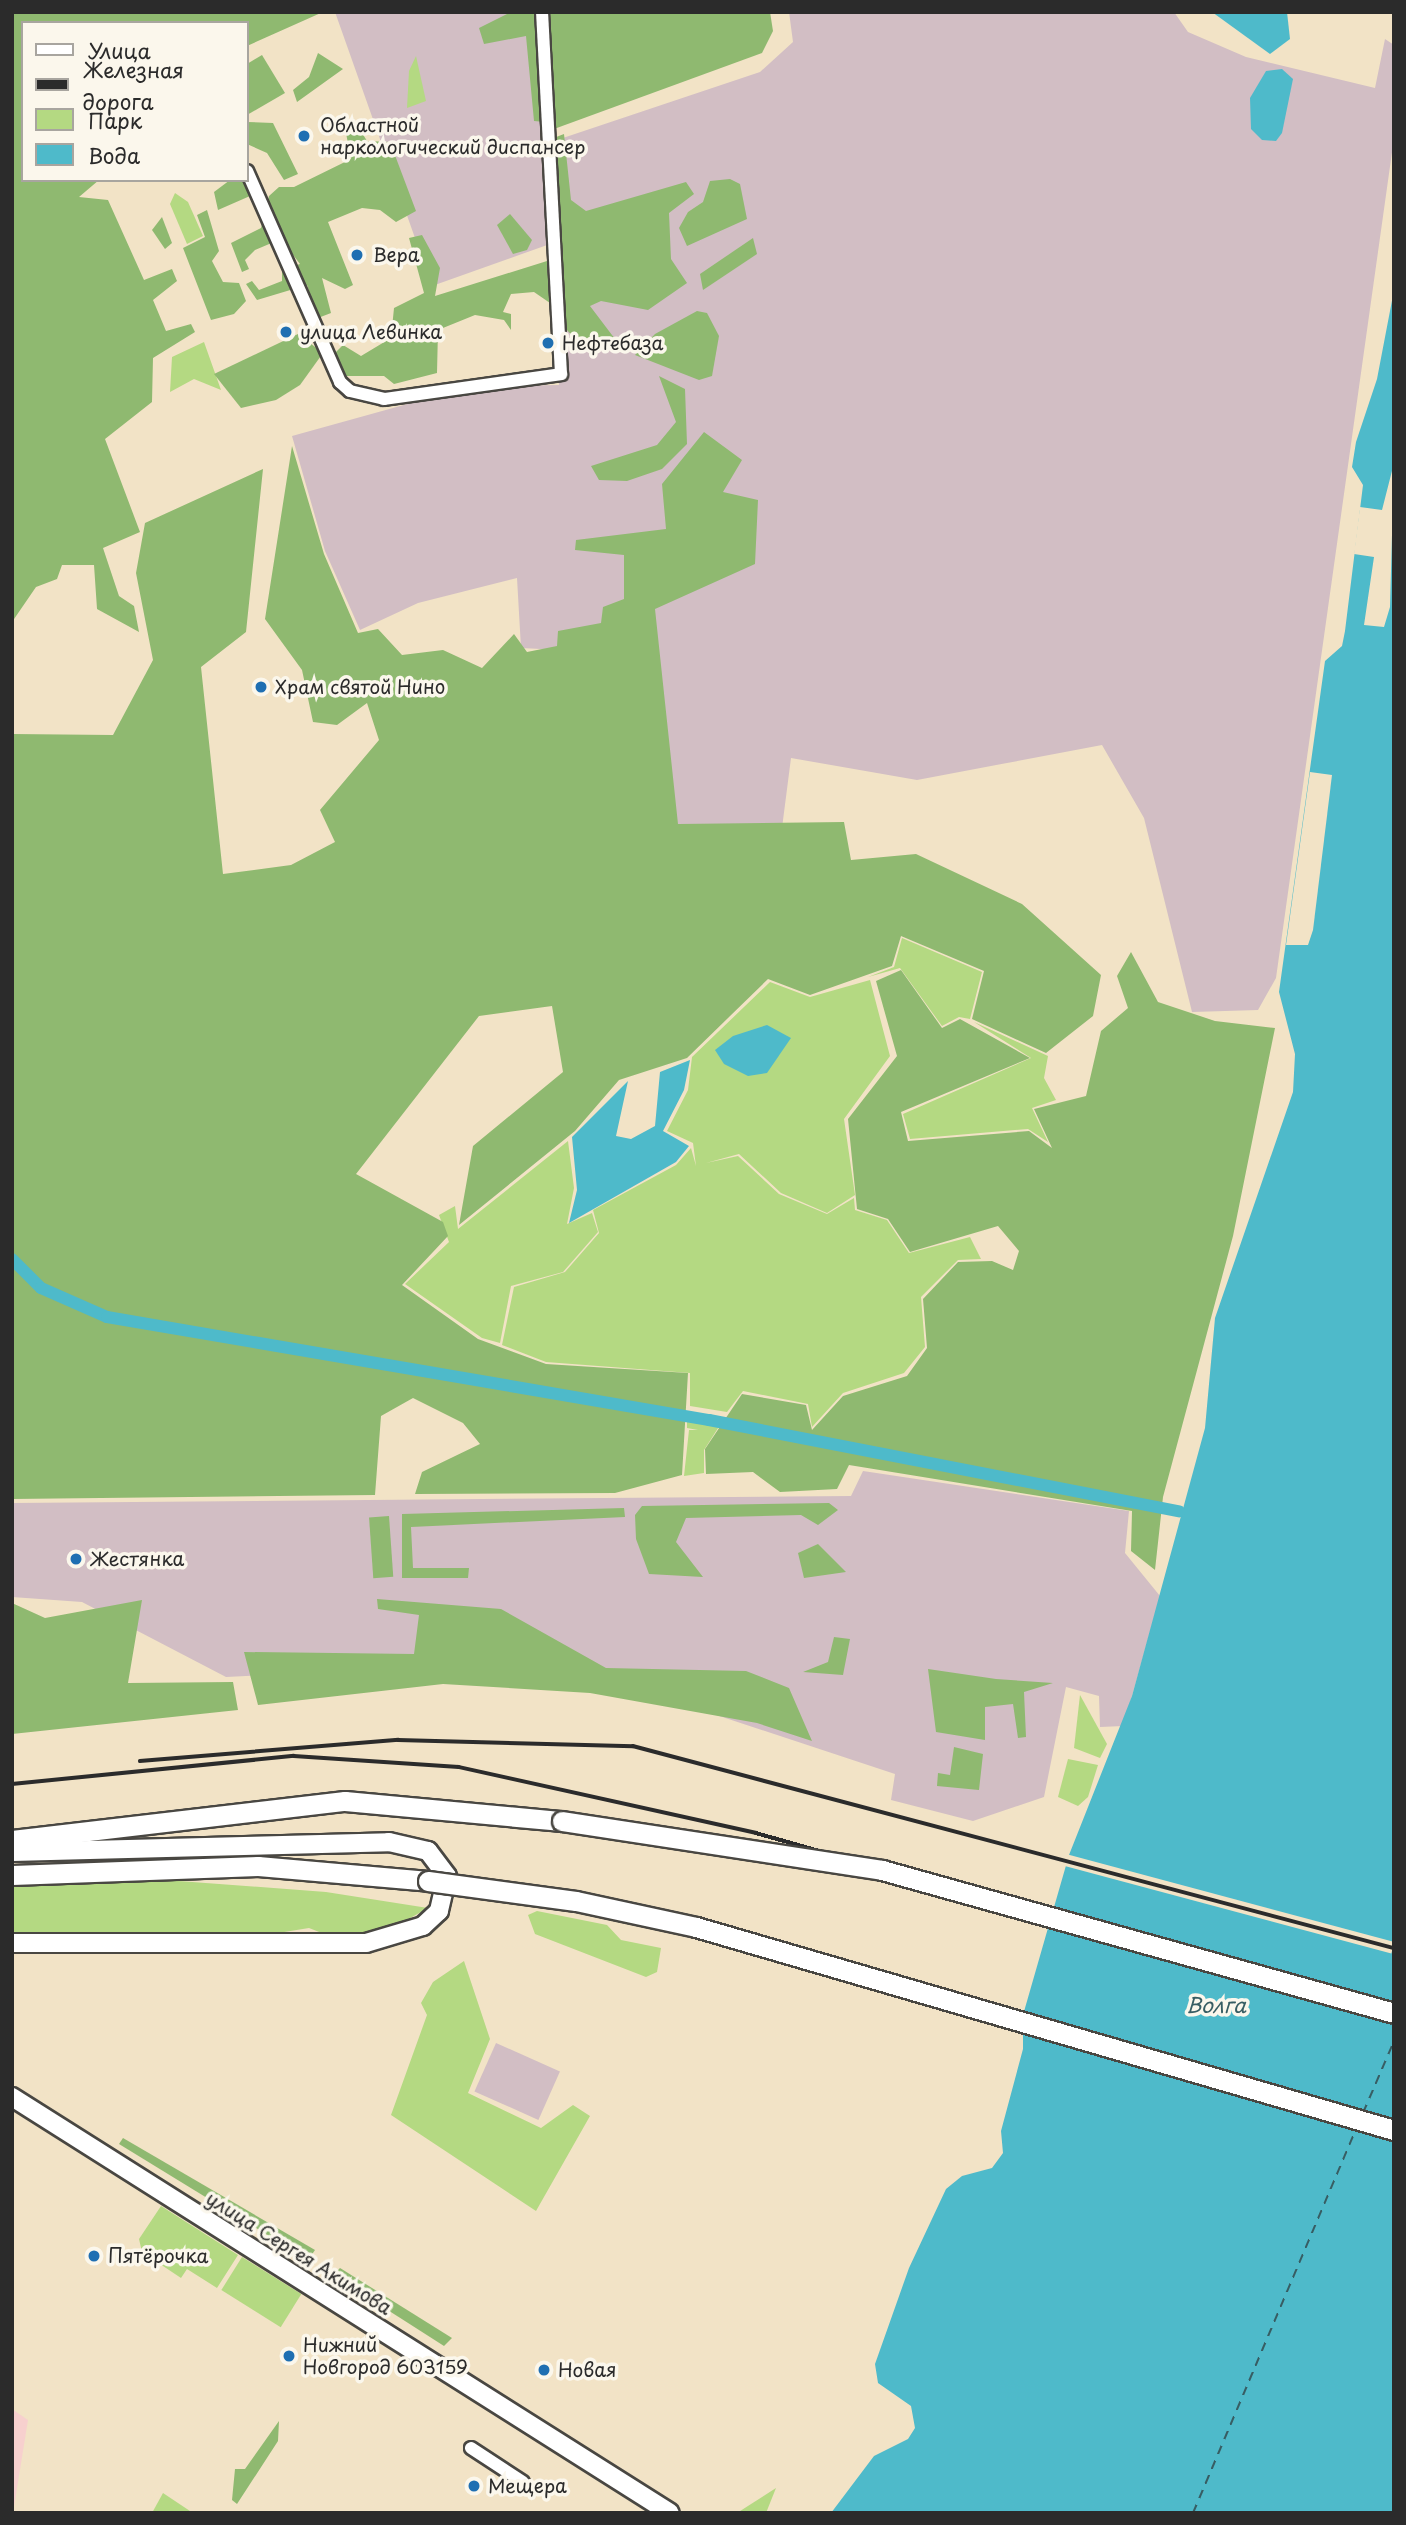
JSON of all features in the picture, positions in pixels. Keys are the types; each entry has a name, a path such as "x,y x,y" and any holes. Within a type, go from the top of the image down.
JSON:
{"main road":[{"path":"12,1840 345,1801 562,1821 882,1870 1394,2013"},
{"path":"12,1875 258,1867 428,1881 576,1901 696,1927 1394,2130"}],"street":[{"path":"248,173 340,382 351,391 384,399 561,374 542,12"},
{"path":"12,1852 389,1842 428,1851 447,1876 439,1911 423,1926 366,1943 12,1943"},
{"name":"улица Сергея Акимова","path":"12,2096 670,2513"},
{"path":"471,2448 523,2482"}],"shaded area":[{"path":"335,12 539,12 545,144 760,72 793,42 789,12 1174,12 1188,32 1246,57 1375,88 1385,39 1394,45 1394,138 1276,978 1258,1010 1192,1012 1144,818 1102,745 917,780 791,758 782,828 671,829 561,650 521,648 517,578 418,603 360,630 325,551 292,436 429,398 495,386 559,385 550,244 432,286"},
{"path":"863,1471 1129,1511 1125,1553 1160,1596 1132,1696 1123,1726 1100,1727 1099,1696 1066,1687 1044,1797 973,1821 891,1800 895,1774 553,1661 226,1677 82,1602 12,1597 12,1503 851,1496"},
{"path":"496,2043 560,2071 538,2120 474,2091"},
{"path":"12,2409 28,2420 13,2513 12,2513"}],"green space":[{"path":"12,12 323,12 248,46 248,21 21,21 21,182 97,182 79,197 108,200 144,280 172,269 177,281 153,300 166,331 191,324 195,332 153,358 152,402 105,439 140,532 103,548 119,596 134,606 139,632 97,609 94,565 62,565 57,579 36,587 12,622"},
{"path":"511,12 541,12 545,122 534,121 526,36 484,44 479,28"},
{"path":"550,12 770,12 773,31 762,53 554,129"},
{"path":"318,53 343,69 297,102 293,90 309,77"},
{"path":"262,55 285,93 248,114 248,63"},
{"path":"416,56 426,101 407,108 409,71"},
{"path":"248,122 273,123 298,174 284,180 267,153 248,144"},
{"path":"359,128 367,141 390,142 416,211 396,222 380,210 362,208 328,222 353,285 345,289 322,278 331,313 318,318 307,285 257,300 246,284 252,281 259,290 282,281 282,270 300,264 281,239 255,250 245,260 249,269 242,272 231,243 261,228 269,196 279,187 294,187 351,159 346,133"},
{"path":"564,134 571,200 586,211 686,182 694,194 669,213 671,259 687,283 648,310 601,301 590,306 615,339 576,340 566,329 551,139"},
{"path":"248,171 250,196 218,210 214,192 227,182 248,182"},
{"path":"730,179 740,184 747,219 687,246 679,228 688,212 703,202 710,181"},
{"path":"175,193 188,202 203,236 187,244 170,204"},
{"path":"207,210 219,251 212,261 223,282 239,283 246,301 234,314 211,320 183,248 205,237 197,215"},
{"path":"510,214 532,240 527,250 513,254 497,225"},
{"path":"162,217 172,243 165,249 152,230"},
{"path":"422,235 440,268 435,296 547,261 550,303 534,292 511,294 503,312 511,314 511,330 504,320 475,315 438,330 437,373 394,384 384,376 345,376 335,353 343,345 361,356 391,338 394,308 424,293 409,238"},
{"path":"753,238 757,254 703,290 700,274"},
{"path":"697,311 707,313 719,336 712,376 699,380 635,355 655,334"},
{"path":"298,334 323,353 300,385 276,400 241,408 214,374"},
{"path":"204,342 221,390 194,379 170,392 172,357"},
{"path":"659,376 685,389 687,444 662,469 627,481 599,480 591,466 657,445 676,422"},
{"path":"704,432 742,460 723,492 758,500 755,564 655,609 678,824 844,822 851,860 916,854 1022,904 1101,975 1093,1016 1046,1053 972,1019 984,971 901,936 892,966 810,995 768,979 687,1058 619,1080 575,1131 459,1225 473,1146 563,1072 552,1006 479,1016 356,1174 443,1222 448,1236 402,1285 478,1339 546,1364 688,1373 682,1475 615,1493 415,1494 422,1472 480,1444 463,1423 413,1398 381,1416 375,1495 12,1499 12,734 113,735 153,660 136,573 145,523 263,469 246,632 201,667 223,874 291,865 335,842 320,810 379,740 367,703 337,725 313,722 302,670 265,619 292,446 324,554 358,633 378,629 402,655 443,650 482,668 514,634 527,652 557,646 558,631 601,623 603,607 624,599 624,555 575,550 576,540 666,529 662,484"},
{"path":"902,938 982,972 970,1019 959,1017 942,1026 900,968 868,977 894,967"},
{"path":"1131,952 1158,1002 1215,1021 1275,1028 1233,1236 1163,1497 1155,1570 1131,1551 1132,1511 849,1465 837,1489 780,1492 753,1472 706,1474 705,1449 742,1394 806,1405 812,1430 843,1396 907,1376 927,1348 923,1299 958,1262 992,1261 1013,1270 1019,1251 998,1226 910,1252 888,1219 857,1209 848,1119 897,1056 876,981 901,970 942,1028 960,1019 1030,1058 901,1112 908,1141 1029,1131 1052,1148 1034,1109 1086,1096 1101,1031 1128,1008 1117,976"},
{"path":"870,980 890,1056 844,1119 855,1195 827,1213 781,1193 739,1154 706,1163 738,1156 779,1194 827,1214 854,1198 855,1210 887,1220 909,1253 970,1237 981,1259 958,1260 921,1297 925,1347 904,1373 843,1393 812,1427 808,1404 743,1391 727,1412 690,1406 690,1373 546,1362 502,1345 514,1287 565,1272 599,1233 593,1210 676,1165 691,1148 696,1166 693,1143 667,1131 688,1090 692,1057 770,982 810,997"},
{"path":"974,1022 1048,1056 1044,1078 1056,1100 1032,1108 1048,1142 1028,1129 910,1139 903,1114 1031,1058"},
{"path":"568,1141 574,1188 567,1224 592,1213 598,1232 563,1272 511,1286 500,1343 482,1338 405,1284 449,1242 439,1215 455,1206 458,1229"},
{"path":"687,1421 720,1425 704,1450 704,1473 684,1476 689,1430 698,1430 687,1428"},
{"path":"829,1503 838,1510 818,1525 801,1515 686,1518 676,1542 703,1577 649,1574 636,1539 635,1515 642,1506"},
{"path":"624,1508 625,1517 411,1527 413,1568 469,1568 468,1578 402,1578 402,1514"},
{"path":"389,1516 393,1577 373,1578 369,1517"},
{"path":"818,1544 846,1572 804,1578 798,1553"},
{"path":"377,1599 501,1609 606,1668 746,1671 789,1688 812,1741 757,1723 590,1693 443,1684 258,1705 244,1652 414,1654 419,1615 378,1609"},
{"path":"142,1600 128,1683 233,1682 238,1710 12,1734 12,1603 45,1618"},
{"path":"834,1637 850,1639 843,1675 803,1672 828,1662"},
{"path":"928,1669 996,1679 1053,1683 1024,1692 1026,1737 1018,1738 1013,1704 985,1707 985,1740 936,1732"},
{"path":"1080,1695 1107,1744 1100,1758 1074,1748"},
{"path":"954,1747 983,1754 979,1790 937,1786 938,1773 950,1775"},
{"path":"1068,1759 1098,1765 1088,1797 1078,1806 1058,1797"},
{"path":"152,1879 326,1892 428,1908 389,1930 332,1937 309,1928 272,1934 12,1935 12,1885"},
{"path":"537,1911 607,1925 621,1940 661,1948 657,1972 646,1977 535,1934 528,1915"},
{"path":"464,1961 490,2039 468,2093 541,2128 573,2105 590,2116 536,2211 391,2115 427,2015 421,2003 433,1982"},
{"path":"123,2138 315,2250 308,2260 119,2144"},
{"path":"161,2206 238,2255 217,2288 187,2269 181,2278 142,2252 139,2239"},
{"path":"242,2257 301,2294 281,2327 221,2290"},
{"path":"340,2268 452,2338 444,2346 333,2275"},
{"path":"279,2421 278,2441 237,2504 232,2500 235,2469 245,2469"},
{"path":"776,2488 766,2513 737,2513"},
{"path":"163,2493 193,2513 152,2513"}],"water":[{"path":"1212,12 1287,12 1290,39 1270,54"},
{"path":"1282,69 1293,79 1282,133 1276,141 1262,140 1251,129 1250,98 1266,71"},
{"name":"Волга","path":"1394,290 1394,2513 831,2513 874,2456 908,2439 915,2428 911,2406 878,2383 875,2364 909,2268 946,2189 962,2176 992,2168 1003,2153 1001,2131 1023,2049 1023,2015 1069,1855 1132,1696 1205,1428 1215,1318 1293,1092 1295,1054 1279,992 1325,661 1342,646 1345,631 1363,485 1352,467 1356,442 1377,379"},
{"path":"767,1025 791,1038 767,1073 748,1076 724,1064 715,1050 733,1036"},
{"path":"690,1060 684,1090 663,1131 689,1146 676,1162 569,1223 577,1190 572,1137 628,1081 616,1136 631,1139 655,1126 660,1072"}],"pier":[{"path":"1394,463 1390,607 1384,627 1364,625 1374,557 1354,554 1360,507 1382,510"},
{"path":"1310,772 1332,775 1313,930 1308,945 1286,945"},
{"path":"1066,1854 1394,1942 1391,1954 1063,1866"}],"waterway":[{"path":"12,1259 41,1288 107,1317 709,1420 1179,1511"}],"ferry route":[{"path":"1363,2113 1394,2041"},
{"path":"1193,2513 1357,2127"}],"railway":[{"path":"140,1761 398,1740 633,1746 1394,1948"},
{"path":"12,1784 294,1756 459,1767 756,1833 1394,2013"}],"place":[{"name":"Областной наркологический диспансер","path":"304,136"},
{"name":"Вера","path":"357,255"},
{"name":"улица Левинка","path":"286,332"},
{"name":"Нефтебаза","path":"548,343"},
{"name":"Храм святой Нино","path":"261,687"},
{"name":"Жестянка","path":"76,1559"},
{"name":"Пятёрочка","path":"94,2256"},
{"name":"Нижний Новгород 603159","path":"289,2356"},
{"name":"Новая","path":"544,2370"},
{"name":"Мещера","path":"474,2486"}]}
